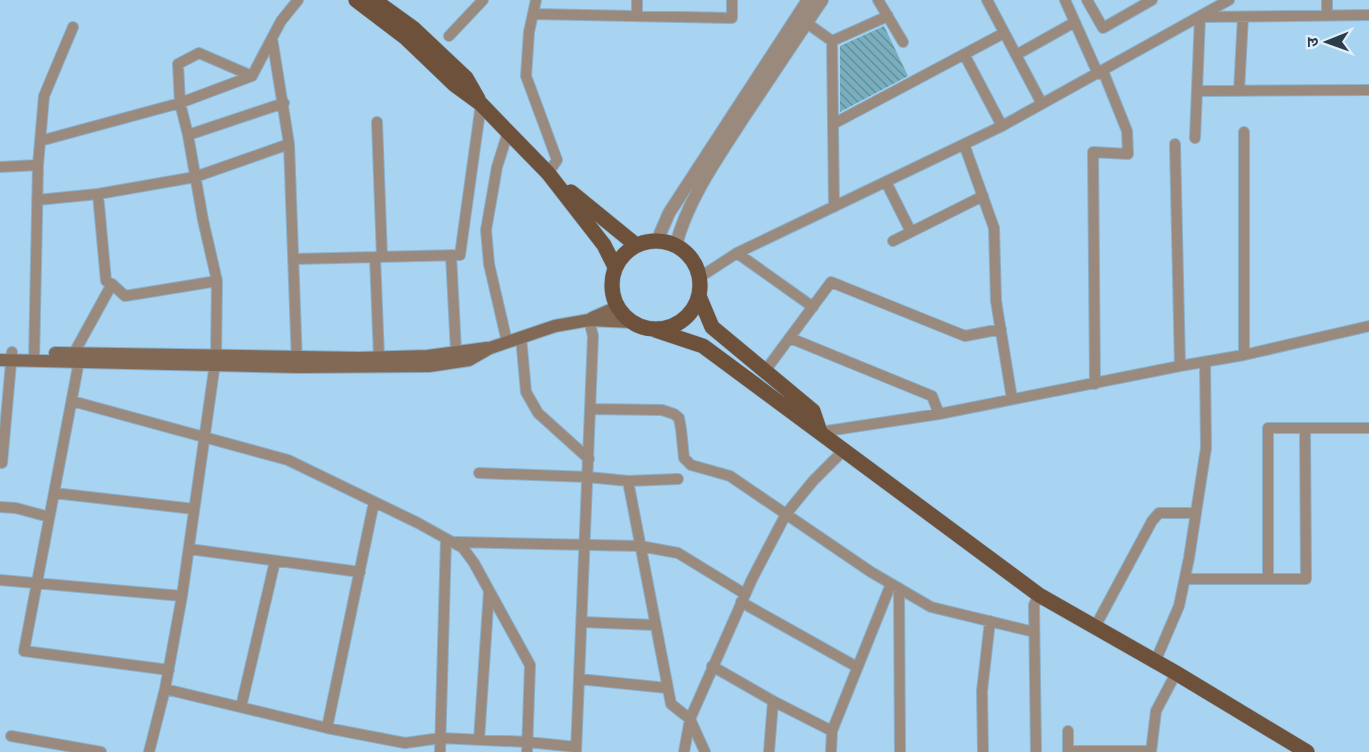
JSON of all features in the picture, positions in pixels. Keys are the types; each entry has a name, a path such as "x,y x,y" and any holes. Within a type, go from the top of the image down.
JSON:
{"main road":[{"path":"356,0 406,38 455,85 481,104 548,173 604,245 615,267"},
{"path":"374,0 412,28 466,78 481,104"},
{"path":"548,173 636,245"},
{"path":"655,330 683,321 693,309 699,296 700,277 687,253 676,245 657,240 636,245 624,254 615,267 612,280 617,307 632,322 643,328 703,346 1039,595 1176,673 1307,752"},
{"path":"699,296 712,327 813,411 820,432"},
{"path":"589,320 617,307"},
{"path":"6,356 429,366 469,360 490,348 555,326 589,320 632,322"},
{"path":"297,362 428,356 490,348"}],"street":[{"path":"40,141 180,103 252,76 281,21 298,0"},
{"path":"449,36 483,0"},
{"path":"536,0 529,32 526,76 557,160 548,173"},
{"path":"637,0 637,16"},
{"path":"533,14 732,18 732,0"},
{"path":"676,245 690,207 802,20 808,0"},
{"path":"657,240 669,213 802,20 822,0"},
{"path":"878,0 903,42"},
{"path":"987,0 1042,104"},
{"path":"1087,0 1103,28 1152,0"},
{"path":"700,277 737,253 1002,126 1229,0"},
{"path":"1327,0 1328,16"},
{"path":"1069,1 1075,22 1127,130 1128,154 1093,152 1095,384"},
{"path":"1200,17 1369,15"},
{"path":"832,41 888,16"},
{"path":"1195,138 1200,17"},
{"path":"1239,91 1243,17"},
{"path":"802,20 832,41"},
{"path":"1016,55 1075,22"},
{"path":"34,357 38,165 44,96 73,27"},
{"path":"833,124 1004,33"},
{"path":"272,38 289,144 297,362"},
{"path":"832,41 834,207"},
{"path":"149,752 165,689 182,596 215,361 217,281 202,220 189,135 180,103 178,64 199,53 252,76"},
{"path":"964,54 1002,126"},
{"path":"1197,91 1369,90"},
{"path":"189,135 284,103"},
{"path":"294,259 460,255 481,104"},
{"path":"377,122 379,357"},
{"path":"507,342 489,264 486,230 497,167 508,132"},
{"path":"1244,132 1244,355"},
{"path":"37,200 98,194 195,177 289,144"},
{"path":"964,144 994,228 996,301 1012,399"},
{"path":"1175,144 1180,366"},
{"path":"0,167 38,165"},
{"path":"886,182 911,232"},
{"path":"98,194 106,281 124,296 217,281"},
{"path":"893,241 983,196"},
{"path":"737,253 813,307"},
{"path":"451,255 456,351"},
{"path":"765,371 831,282 965,336 1001,329"},
{"path":"112,284 78,356 72,401 24,651 169,670"},
{"path":"165,689 327,728 405,743 441,738 482,740 528,747 576,749 593,336 589,320"},
{"path":"820,432 939,414 1095,384 1244,355 1369,326"},
{"path":"521,337 526,392 538,413 589,459"},
{"path":"790,338 932,396 939,414"},
{"path":"4,463 6,356"},
{"path":"1155,662 1179,606 1196,513 1206,448 1205,362"},
{"path":"72,401 288,460 463,548 474,563 530,665 528,747"},
{"path":"590,408 662,410 674,414 679,418 684,458 691,465 730,476 871,572 931,607 1034,632"},
{"path":"1268,579 1268,428 1369,428"},
{"path":"1185,579 1306,579 1305,428"},
{"path":"684,752 690,719 712,666 743,598 786,514 813,481 843,451"},
{"path":"479,473 588,477 628,481 678,479"},
{"path":"628,481 670,704 690,719 705,752"},
{"path":"54,493 194,509"},
{"path":"327,728 374,502"},
{"path":"0,507 16,508 50,517"},
{"path":"1095,627 1152,521 1159,513 1196,513"},
{"path":"449,541 585,543 640,546 678,553 743,598 857,667"},
{"path":"440,752 449,541"},
{"path":"189,549 360,572"},
{"path":"242,707 275,561"},
{"path":"0,580 182,596"},
{"path":"831,752 832,731 857,667 895,586"},
{"path":"895,586 900,752"},
{"path":"485,752 482,740 489,590"},
{"path":"1036,752 1034,605 1039,595"},
{"path":"982,752 982,690 990,621"},
{"path":"582,622 655,625"},
{"path":"712,666 832,731"},
{"path":"1068,731 1068,752 1151,752 1156,711 1176,673"},
{"path":"579,679 667,688"},
{"path":"769,752 773,701"},
{"path":"11,736 101,752"}],"building":[{"path":"884,26 908,76 840,112 840,46"}]}
